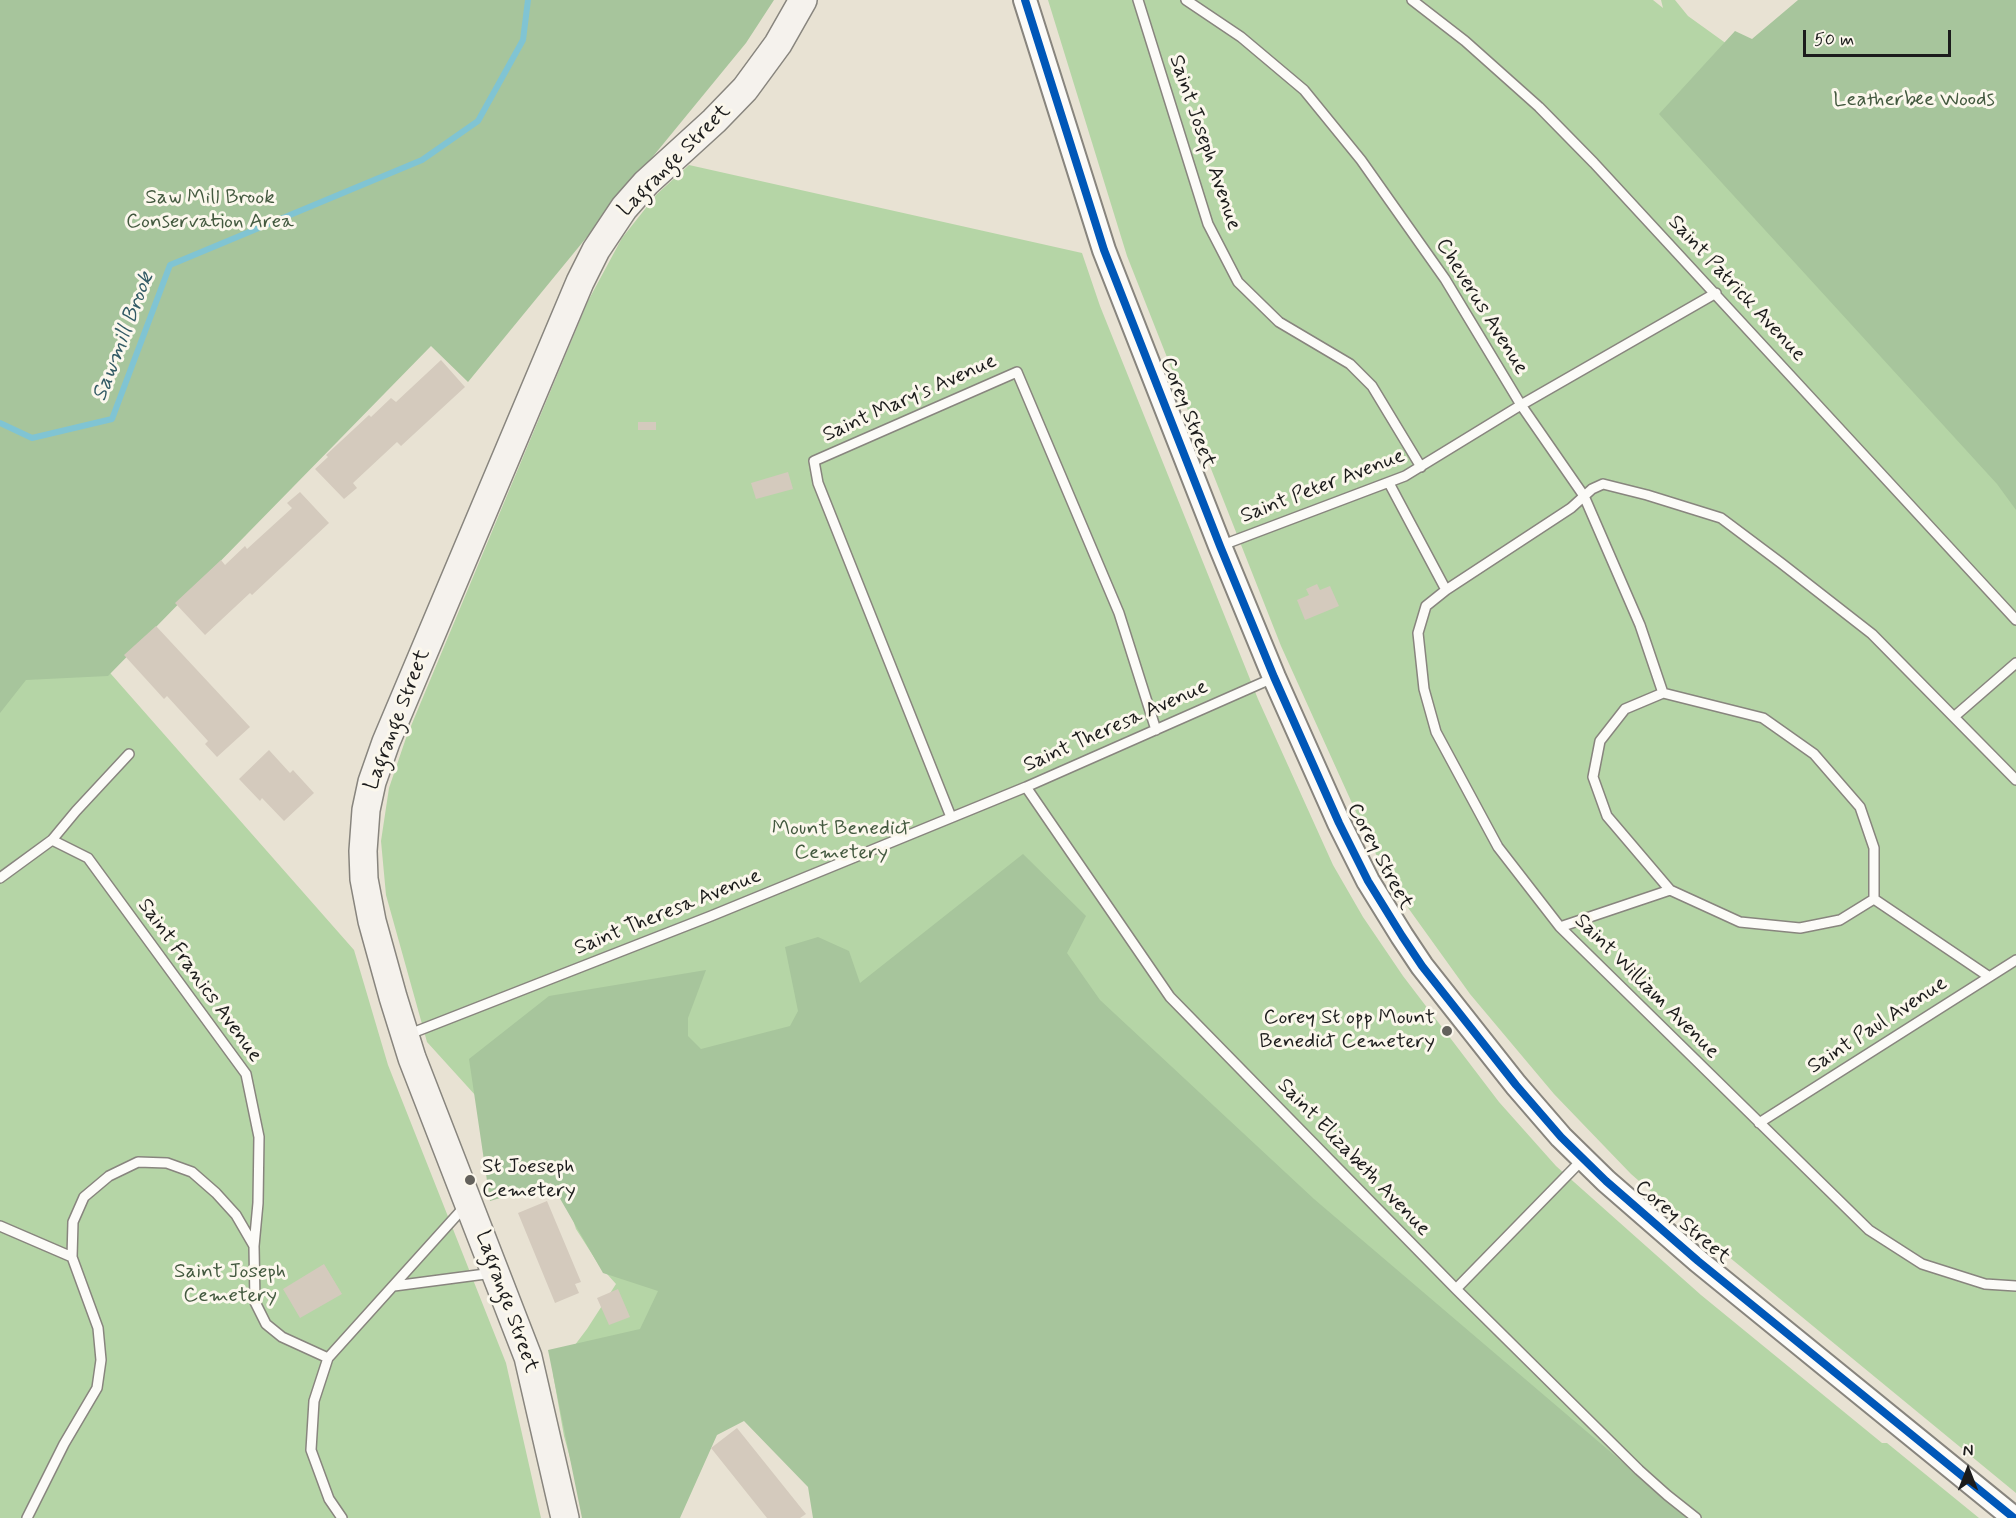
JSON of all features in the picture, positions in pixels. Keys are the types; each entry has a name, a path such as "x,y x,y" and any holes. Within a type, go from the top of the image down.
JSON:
{"main road":[{"name":"Lagrange Street","path":"565,1518 532,1371 405,1036 372,921 363,865 363,837 369,795 386,742 580,282 596,250 624,208 646,183 714,121 745,89 778,44 803,0"}],"street":[{"name":"Corey Street","path":"1025,0 1107,259 1220,546 1274,677 1343,833 1383,908 1422,966 1458,1012 1540,1113 1583,1159 1698,1261 2014,1518"}],"lane":[{"name":"Saint Joseph Avenue","path":"1138,0 1208,224 1239,282 1280,322 1350,364 1372,386 1421,467"},
{"name":"Cheverus Avenue","path":"1186,0 1241,37 1304,90 1361,160 1445,279 1521,405 1584,496 1640,625 1663,693"},
{"name":"Saint Patrick Avenue","path":"1412,0 1466,41 1539,107 1716,293 2016,620"},
{"name":"Saint Peter Avenue","path":"1220,546 1389,483 1421,467 1521,405 1716,293"},
{"name":"Saint Mary's Avenue","path":"951,817 819,483 814,461 1017,372 1119,613 1156,730"},
{"path":"1389,483 1446,590"},
{"name":"Saint William Avenue","path":"2016,780 1872,634 1721,519 1647,495 1603,484 1592,489 1571,508 1446,590 1426,606 1418,633 1424,689 1436,732 1498,847 1560,927 1869,1230 1922,1264 1985,1284 2016,1286"},
{"path":"1955,716 2016,663"},
{"name":"Saint Theresa Avenue","path":"405,1036 711,916 1026,787 1274,677"},
{"path":"1663,693 1763,718 1814,754 1860,807 1874,848 1874,899 1840,920 1800,928 1740,922 1670,890 1607,816 1593,777 1600,741 1625,709 1663,693"},
{"path":"0,878 52,840 129,753"},
{"name":"Saint Elizabeth Avenue","path":"1026,787 1170,997 1456,1289 1666,1495 1696,1518"},
{"name":"Saint Franics Avenue","path":"52,840 88,858 246,1074 259,1137 258,1203 254,1246 255,1302 266,1323 282,1337 328,1358"},
{"path":"1560,927 1670,890"},
{"path":"1874,899 1988,976"},
{"name":"Saint Paul Avenue","path":"1760,1123 2016,960"},
{"path":"1456,1289 1583,1159"},
{"name":"Saint Franics Avenue","path":"27,1518 97,1388 101,1360 98,1328 72,1257 74,1222 84,1197 109,1176 138,1162 167,1163 192,1172 216,1193 236,1215 254,1246"},
{"path":"342,1518 329,1499 311,1450 314,1401 328,1358 468,1202"},
{"path":"0,1227 72,1257"},
{"path":"394,1286 496,1273"}],"green space":[{"name":"Saint Joseph Cemetery","path":"0,0 67,624 354,950 388,1065 506,1363 541,1518 0,1518"},
{"name":"Saw Mill Brook Conservation Area","path":"0,0 774,0 746,43 468,382 431,346 108,676 26,680 0,713"},
{"name":"Leatherbee Woods","path":"1048,0 1653,0 1663,8 1661,0 1675,0 1688,16 1738,52 2016,0 2016,1493 1631,1174 1554,1094 1470,994 1396,891 1370,843 1281,646 1127,256"},
{"name":"Leatherbee Woods","path":"1798,0 2016,0 2016,510 1997,484 1659,114 1735,31 1752,39"},
{"name":"Mount Benedict Cemetery","path":"689,165 1082,253 1100,306 1258,699 1333,865 1363,917 1403,976 1499,1102 1556,1166 1701,1295 1882,1443 1887,1443 1979,1518 835,1518 704,1356 582,1502 564,1436 553,1374 587,1329 616,1284 599,1265 576,1229 564,1193 427,1042 386,895 381,841 389,788 406,738 588,301 622,238 657,194"},
{"path":"1023,854 1086,916 1067,953 1100,1000 1314,1199 1688,1518 813,1518 808,1487 744,1421 717,1435 680,1518 582,1518 548,1350 640,1329 658,1291 603,1273 551,1183 490,1201 469,1059 549,996 706,970 688,1018 688,1036 701,1049 790,1026 798,1011 785,947 818,937 849,951 860,983"}],"building":[{"path":"441,360 465,387 401,446 397,442 353,483 357,488 344,499 315,469 328,457 326,455 369,415 371,417 391,398 396,402"},
{"path":"638,422 656,422 656,430 638,430"},
{"path":"788,472 793,489 756,499 751,483"},
{"path":"300,492 329,523 252,595 250,593 205,635 175,603 221,560 225,565 245,546 247,549 292,508 287,503"},
{"path":"1317,584 1320,590 1330,586 1339,606 1305,620 1297,600 1309,595 1306,589"},
{"path":"156,626 250,727 217,757 205,744 208,741 167,696 164,699 124,655"},
{"path":"269,750 290,773 293,770 314,793 284,821 262,798 260,801 239,779"},
{"path":"547,1201 581,1282 575,1284 579,1293 555,1303 518,1213"},
{"path":"324,1264 342,1294 300,1318 283,1289"},
{"path":"618,1289 630,1317 609,1325 597,1298"},
{"path":"737,1428 806,1514 800,1518 767,1518 711,1448"}],"waterway":[{"name":"Sawmill Brook","path":"0,423 32,438 112,419 170,265 422,160 478,121 523,40 528,0"}],"cycle path":[{"path":"1025,0 1104,250 1220,546 1274,677 1339,823 1368,881 1402,936 1422,966 1516,1085 1561,1137 1606,1181 1698,1261 2014,1518"}],"place":[{"name":"Corey St opp Mount Benedict Cemetery","path":"1447,1031"},
{"name":"St Joeseph Cemetery","path":"470,1180"}]}
